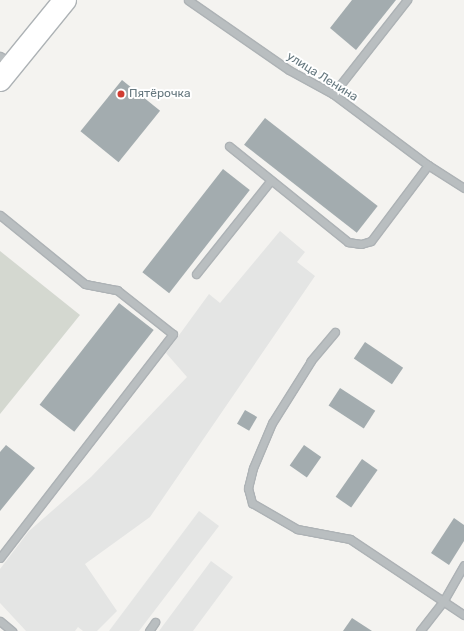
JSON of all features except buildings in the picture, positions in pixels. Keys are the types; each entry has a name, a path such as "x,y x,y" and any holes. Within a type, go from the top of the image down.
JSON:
{"main road":[{"path":"4,67 65,0"}],"street":[{"name":"улица Ленина","path":"188,0 289,70 333,94 428,164 464,188"},
{"path":"333,94 407,0"},
{"path":"229,146 348,242 362,244 371,241 428,164"},
{"path":"196,274 271,180"},
{"path":"0,214 85,284 117,290 173,334 0,558"},
{"path":"335,332 310,361 272,422 252,468 248,488 252,503 297,529 350,539 444,600 464,615"},
{"path":"420,631 444,600 464,565"},
{"path":"0,621 12,631"},
{"path":"148,631 155,622"}],"shaded area":[{"path":"280,231 305,252 297,262 315,276 150,517 85,564 117,611 97,631 83,631 78,627 75,631 26,631 0,603 0,569 29,531 91,477 187,377 166,353 209,294 220,303"},
{"path":"0,251 80,315 0,414"},
{"path":"199,511 219,526 139,631 109,631"},
{"path":"211,561 233,577 193,631 159,631"}],"place":[{"name":"Пятёрочка","path":"121,94"}]}
